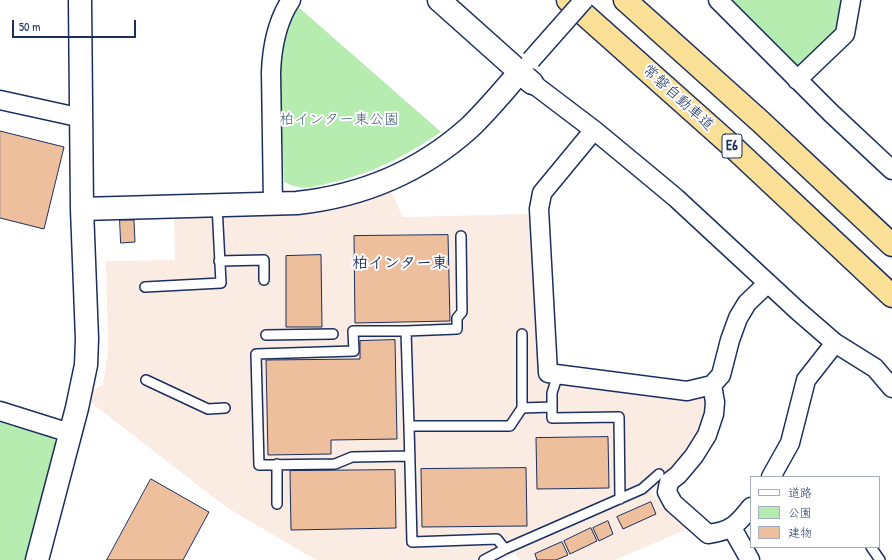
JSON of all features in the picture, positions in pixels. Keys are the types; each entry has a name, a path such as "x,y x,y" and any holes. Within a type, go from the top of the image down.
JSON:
{"highway":[{"name":"常磐自動車道","path":"568,0 733,147 892,296"},
{"name":"E6","path":"625,0 761,122 892,245"}],"street":[{"path":"38,560 77,408 86,365 87,339 82,209 80,0"},
{"path":"273,204 272,54 280,21 291,0"},
{"path":"439,0 528,71 594,130 676,198 798,311 835,342 875,368 892,388"},
{"path":"82,209 273,204 319,200 345,195 386,182 412,168 440,150 469,128 528,71 584,0"},
{"path":"718,0 797,80 892,170"},
{"path":"797,80 845,34 851,0"},
{"path":"0,100 82,118"},
{"path":"594,130 542,193 539,209 548,373 687,391 712,385 721,375 730,340 738,318 747,303 768,283"},
{"path":"772,476 790,443 806,380 835,342"},
{"path":"712,385 715,402 714,414 706,435 694,456 670,482 668,492 673,503 708,534 721,533 732,528 750,508"},
{"path":"0,411 70,433"},
{"path":"732,528 750,560"}],"lane":[{"path":"145,287 221,283 217,205"},
{"path":"410,456 352,457 335,464 259,465 256,354 354,351 353,331 457,329 457,318 462,312 461,236"},
{"path":"219,261 264,260 264,280"},
{"path":"406,331 412,542 497,539 505,549"},
{"path":"266,335 333,334"},
{"path":"409,426 510,426 522,408 522,334"},
{"path":"558,374 552,393 552,418 619,417 620,499"},
{"path":"146,380 208,409 225,408"},
{"path":"522,408 552,407"},
{"path":"277,464 277,504"},
{"path":"484,560 505,549 642,489 659,474"},
{"path":"872,548 880,560"}],"shaded area":[{"path":"390,190 403,217 531,214 540,378 689,397 702,397 708,404 699,436 651,493 690,528 615,560 520,560 515,553 502,560 316,560 226,507 89,401 92,391 103,385 108,351 106,261 175,260 174,214"}],"green space":[{"path":"728,0 844,0 839,30 797,70"},
{"name":"柏インター東公園","path":"296,5 441,132 400,157 357,176 301,188 284,182 279,78 284,35"},
{"path":"0,421 52,437 57,443 26,560 0,560"}],"building":[{"path":"0,131 64,147 44,229 0,218"},
{"path":"120,220 134,220 135,242 121,243"},
{"path":"448,235 450,321 355,323 354,236"},
{"path":"321,255 322,327 286,327 286,256"},
{"path":"395,340 397,439 331,440 331,454 268,455 266,360 360,359 360,341"},
{"path":"608,437 609,488 537,489 536,438"},
{"path":"526,468 527,526 422,527 421,469"},
{"path":"395,470 396,528 291,530 290,471"},
{"path":"151,479 209,512 183,560 107,560"},
{"path":"651,502 656,514 623,529 617,517"},
{"path":"608,521 613,534 599,541 593,528"},
{"path":"591,528 597,541 570,554 564,541"},
{"path":"562,542 568,555 556,560 537,560 535,554"}],"district":[{"name":"柏インター東","path":"400,264"}]}
